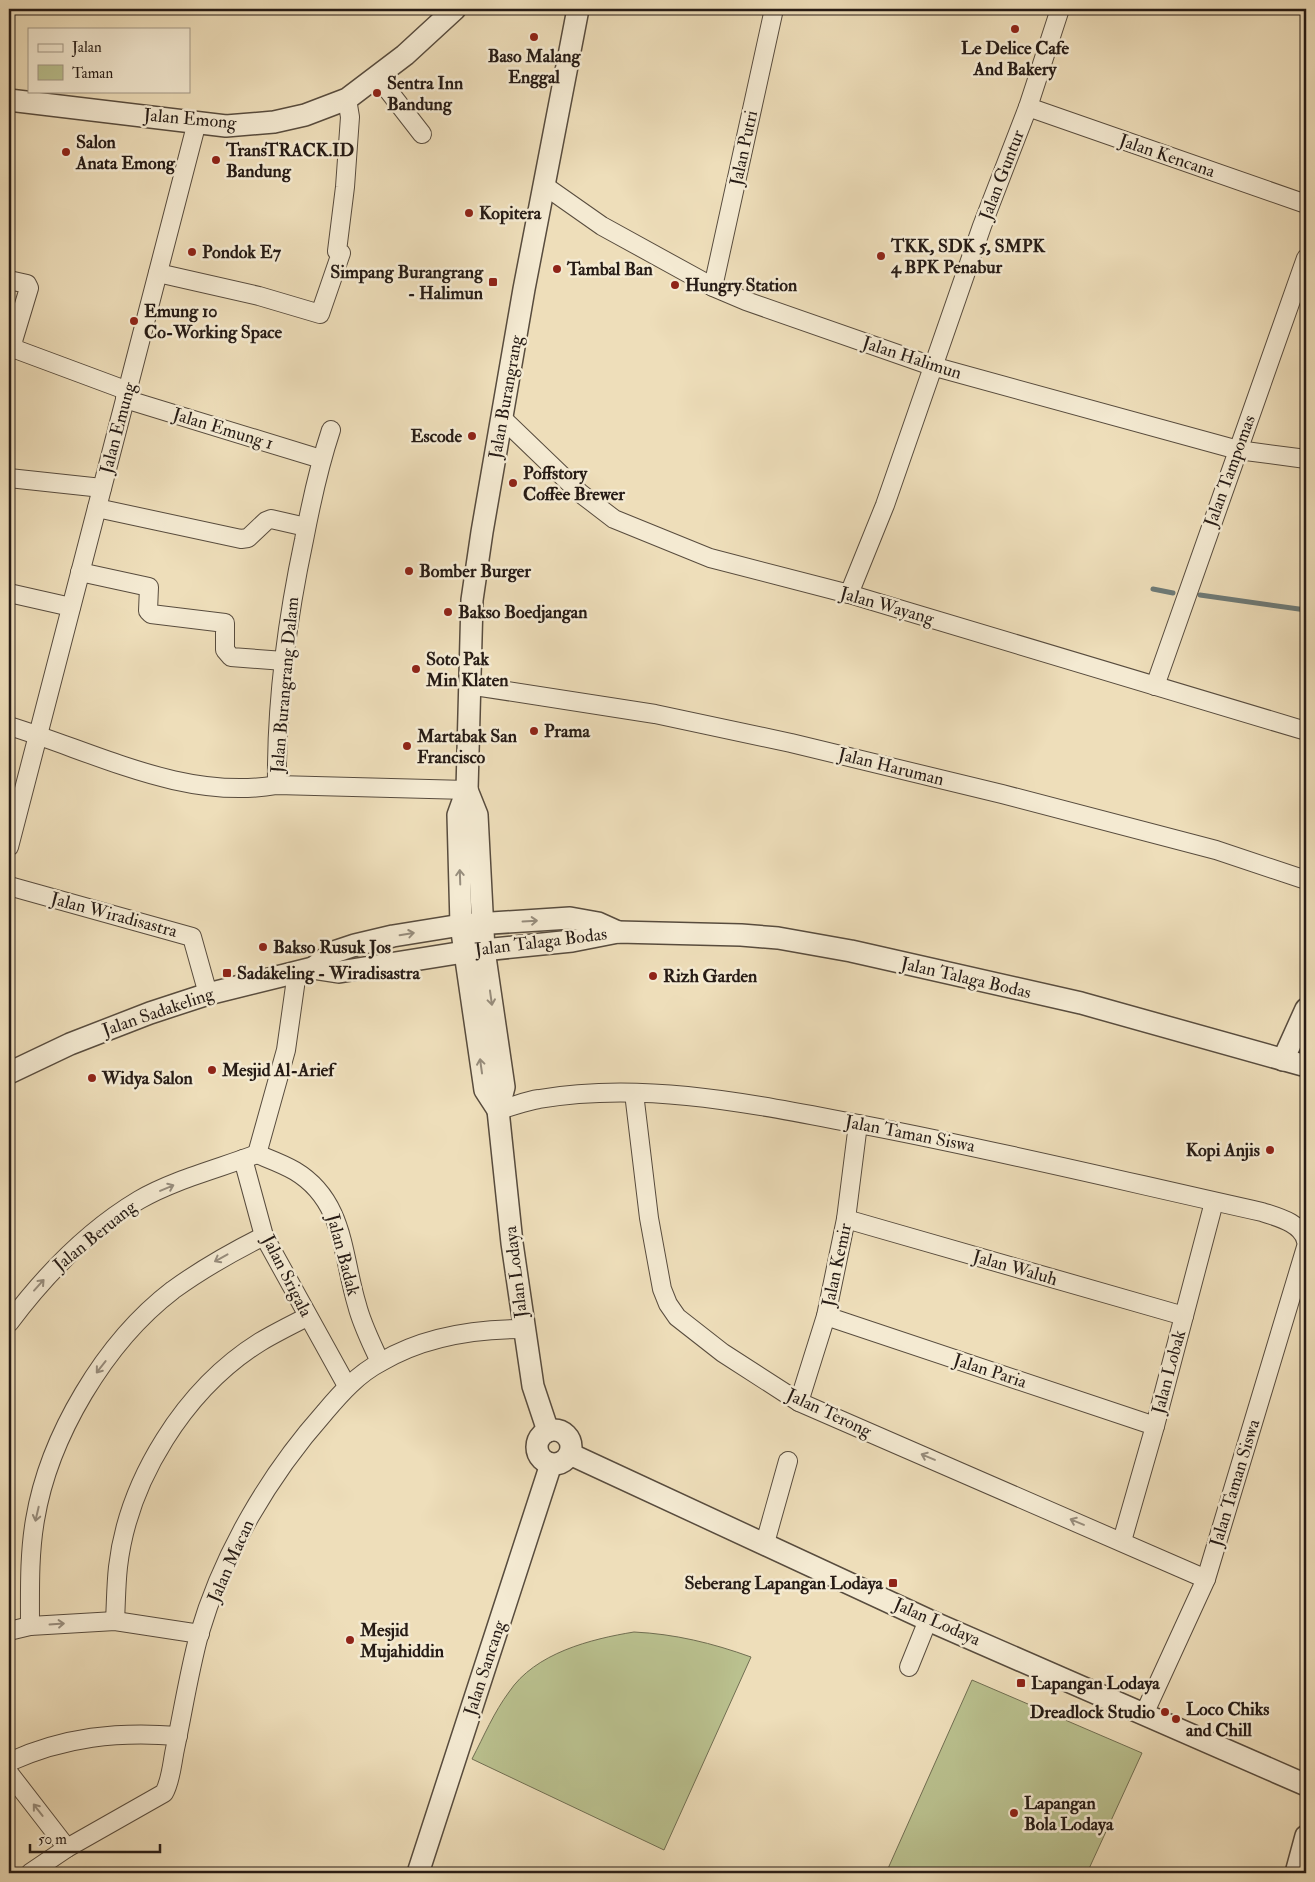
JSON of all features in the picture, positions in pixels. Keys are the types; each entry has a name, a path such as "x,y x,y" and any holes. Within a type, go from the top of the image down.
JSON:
{"street":[{"name":"Jalan Emong","path":"9,100 226,126 274,122 305,115 347,99 405,55 455,9"},
{"name":"Jalan Burangrang","path":"474,951 458,815 467,790 468,684 472,600 524,289 578,9"},
{"name":"Jalan Putri","path":"713,287 774,9"},
{"name":"Jalan Guntur","path":"849,594 885,505 982,226 1028,107 1060,9"},
{"path":"377,76 422,134"},
{"path":"158,273 259,296 320,314 341,253 337,251 350,117 347,99"},
{"name":"Jalan Kencana","path":"1028,107 1306,204"},
{"name":"Jalan Emung","path":"9,847 197,122"},
{"name":"Jalan Halimun","path":"545,186 602,226 713,287 746,301 932,366 1238,450 1306,459"},
{"name":"Jalan Tampomas","path":"1155,686 1306,258"},
{"name":"Jalan Emung 1","path":"9,280 26,284 28,288 13,342 15,350 126,395 322,459"},
{"name":"Jalan Wayang","path":"502,418 580,493 614,519 710,558 849,594 1306,731"},
{"name":"Jalan Burangrang Dalam","path":"332,430 322,459 290,602 284,661 277,785 467,790"},
{"path":"9,478 102,488"},
{"path":"96,508 241,539 248,538 266,521 271,519 306,527"},
{"path":"80,572 149,587 148,611 151,614 225,623 225,650 231,657 284,661"},
{"path":"9,593 71,607"},
{"name":"Jalan Haruman","path":"468,684 654,714 791,743 1002,794 1216,850 1306,880"},
{"path":"9,726 179,782 214,787 262,787 277,785"},
{"name":"Jalan Wiradisastra","path":"9,886 192,938 208,994"},
{"name":"Jalan Talaga Bodas","path":"471,924 570,918 598,923 618,932"},
{"name":"Jalan Sadakeling","path":"305,970 334,952 355,945 394,936 471,924"},
{"name":"Jalan Talaga Bodas","path":"474,951 572,942 618,932 741,935 778,938 851,951 1081,1004 1306,1066"},
{"name":"Jalan Sadakeling","path":"9,1073 70,1044 150,1013 208,994 305,970 339,972 474,951"},
{"name":"Jalan Lodaya","path":"474,951 485,1090 498,1110 523,1329 533,1386 548,1431"},
{"path":"253,1150 286,1050 305,970"},
{"path":"1283,1060 1306,1009"},
{"name":"Jalan Taman Siswa","path":"498,1110 539,1099 595,1093 634,1093 698,1097 858,1124 981,1148 1214,1202 1281,1218 1299,1228 1306,1241"},
{"name":"Jalan Terong","path":"634,1093 649,1218 662,1289 668,1304 677,1317 723,1353 799,1402 1206,1579"},
{"name":"Jalan Kemir","path":"799,1402 826,1316 846,1219 858,1124"},
{"name":"Jalan Srigala","path":"253,1150 264,1236 307,1317 347,1386"},
{"name":"Jalan Beruang","path":"9,1323 53,1269 109,1220 140,1199 253,1150"},
{"name":"Jalan Badak","path":"253,1150 295,1171 311,1184 332,1207 357,1306 380,1362"},
{"name":"Jalan Lobak","path":"1122,1541 1155,1426 1214,1202"},
{"name":"Jalan Waluh","path":"846,1219 1184,1316"},
{"path":"30,1626 29,1572 35,1518 49,1466 75,1409 98,1370 132,1328 171,1291 216,1260 264,1236"},
{"name":"Jalan Taman Siswa","path":"1144,1712 1206,1579 1306,1247"},
{"name":"Jalan Paria","path":"826,1316 1155,1426"},
{"path":"115,1621 118,1566 128,1522 151,1463 180,1418 216,1377 259,1343 307,1317"},
{"name":"Jalan Macan","path":"30,1873 67,1848 164,1793 200,1634 227,1561 251,1516 287,1459 308,1430 347,1386 380,1362 412,1346 442,1338 500,1329 523,1329"},
{"path":"558,1430 568,1436 572,1446 570,1454 564,1461 551,1464 542,1459 537,1449 539,1438 548,1431 558,1430"},
{"name":"Jalan Lodaya","path":"570,1454 928,1620 1144,1712 1306,1785"},
{"path":"765,1544 788,1461"},
{"name":"Jalan Sancang","path":"418,1873 551,1464"},
{"path":"909,1667 928,1620"},
{"path":"9,1631 30,1626 115,1621 200,1634"},
{"path":"9,1762 49,1746 88,1737 118,1734 178,1736"},
{"path":"9,1773 67,1848"},
{"path":"1296,1873 1306,1836"}],"green space":[{"path":"634,1632 693,1640 751,1657 664,1850 472,1759 494,1716 509,1692 533,1667 565,1650 582,1644"},
{"name":"Lapangan Bola Lodaya","path":"972,1680 1142,1753 1087,1873 886,1873"}],"waterway":[{"path":"1153,589 1173,593"},
{"path":"1200,595 1306,610"}],"place":[{"name":"Le Delice Cafe And Bakery","path":"1015,29"},
{"name":"Baso Malang Enggal","path":"534,37"},
{"name":"Sentra Inn Bandung","path":"377,93"},
{"name":"Salon Anata Emong","path":"66,152"},
{"name":"TransTRACK.ID Bandung","path":"216,160"},
{"name":"Kopitera","path":"469,213"},
{"name":"Pondok E7","path":"192,252"},
{"name":"TKK, SDK 5, SMPK 4 BPK Penabur","path":"881,256"},
{"name":"Tambal Ban","path":"557,269"},
{"name":"Simpang Burangrang - Halimun","path":"493,282"},
{"name":"Hungry Station","path":"675,285"},
{"name":"Emung 10 Co-Working Space","path":"134,321"},
{"name":"Escode","path":"472,436"},
{"name":"Poffstory Coffee Brewer","path":"513,483"},
{"name":"Bomber Burger","path":"409,571"},
{"name":"Bakso Boedjangan","path":"448,612"},
{"name":"Soto Pak Min Klaten","path":"416,669"},
{"name":"Prama","path":"534,731"},
{"name":"Martabak San Francisco","path":"407,746"},
{"name":"Bakso Rusuk Jos","path":"263,947"},
{"name":"Sadakeling - Wiradisastra","path":"227,973"},
{"name":"Rizh Garden","path":"653,976"},
{"name":"Mesjid Al-Arief","path":"212,1070"},
{"name":"Widya Salon","path":"92,1078"},
{"name":"Kopi Anjis","path":"1270,1150"},
{"name":"Seberang Lapangan Lodaya","path":"893,1583"},
{"name":"Mesjid Mujahiddin","path":"350,1640"},
{"name":"Lapangan Lodaya","path":"1021,1683"},
{"name":"Dreadlock Studio","path":"1165,1712"},
{"name":"Loco Chiks and Chill","path":"1176,1719"},
{"name":"Lapangan Bola Lodaya","path":"1014,1813"}]}
